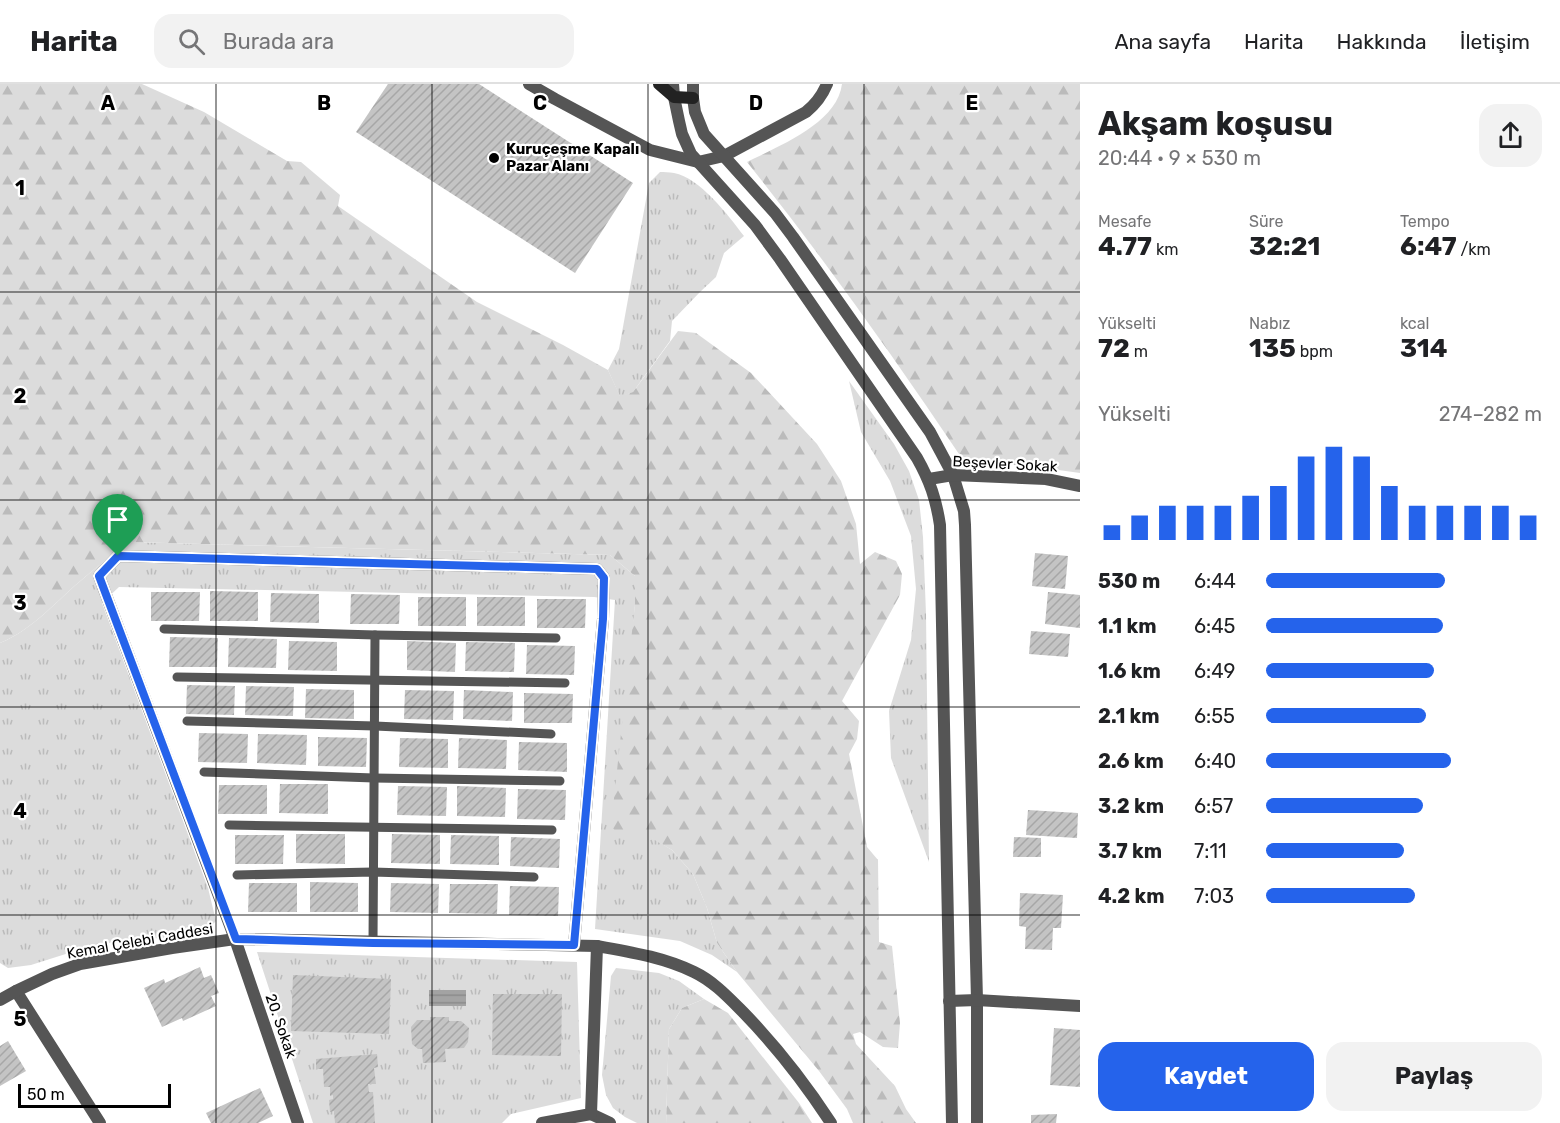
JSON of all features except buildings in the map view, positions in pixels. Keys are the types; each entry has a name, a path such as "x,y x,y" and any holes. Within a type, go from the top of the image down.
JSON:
{"street":[{"path":"529,84 650,150 698,162 724,156 806,112 823,95 827,84"},
{"path":"659,84 693,98"},
{"path":"693,84 695,112 704,134 775,213 930,432 953,475 964,511 977,1000 977,1123"},
{"path":"673,90 682,134 688,147 780,259 917,458 929,479 937,505 940,525 952,1123"},
{"name":"Beşevler Sokak","path":"929,479 953,475 1046,479 1080,486"},
{"name":"20. Sokak","path":"298,1123 236,939 99,576 118,556 597,569 604,578 603,619 574,945"},
{"name":"Kemal Çelebi Caddesi","path":"1,996 80,964 236,939 597,946 643,954 675,963 713,984 766,1036 813,1095 831,1123"},
{"path":"591,1114 597,946"},
{"path":"16,991 100,1123"},
{"path":"950,1001 977,1000 1080,1006"},
{"path":"542,1123 591,1114 610,1123"}],"lane":[{"path":"164,628 375,636 556,639"},
{"path":"373,943 375,636"},
{"path":"177,677 565,683"},
{"path":"187,721 552,734"},
{"path":"204,772 560,781"},
{"path":"229,825 552,830"},
{"path":"237,875 373,872 534,878"}],"green space":[{"path":"0,84 142,84 204,112 287,161 301,162 340,195 338,206 477,302 608,370 620,396 633,392 678,331 696,333 751,373 817,444 841,481 856,524 860,564 875,552 896,561 902,574 900,595 842,701 859,721 857,739 849,754 867,847 878,860 879,942 892,946 900,1023 898,1048 883,1047 860,1032 853,1034 856,1044 895,1086 916,1123 853,1123 847,1109 819,1071 737,972 717,943 707,908 693,874 672,850 646,835 618,834 611,826 635,604 635,576 610,555 129,542 24,630 0,643"},
{"path":"842,84 1080,84 1080,473 961,457 857,307 747,162 789,141 818,122 838,98"},
{"path":"660,172 674,173 694,182 713,199 744,236 724,253 716,277 672,321 670,341 633,392 620,397 608,370 619,349 649,183"},
{"path":"849,381 894,444 909,471 919,500 926,614 929,862 891,758 889,711 911,640 916,589 911,536 890,481 861,432"},
{"path":"129,542 610,555 635,576 635,604 618,834 646,834 672,850 693,874 707,908 717,943 737,972 712,955 680,941 595,929 615,600 594,597 119,587 102,603 208,888 216,921 206,931 189,936 94,945 31,965 8,968 0,963 0,643 24,630"},
{"path":"257,952 577,962 581,1098 511,1114 502,1123 313,1123"},
{"path":"616,968 659,973 679,981 704,999 682,1008 669,1029 666,1123 637,1123 613,1108 606,1095 602,1075 611,976"},
{"path":"704,999 728,1013 799,1103 812,1123 666,1123 669,1029 682,1008"}],"shaded area":[{"path":"429,990 466,990 466,1006 429,1006"}],"place":[{"name":"Kuruçeşme Kapalı Pazar Alanı","path":"494,158"}],"route":[{"path":"118,556 597,569 604,578 602,646 574,945 236,939 99,576 118,556"}]}
